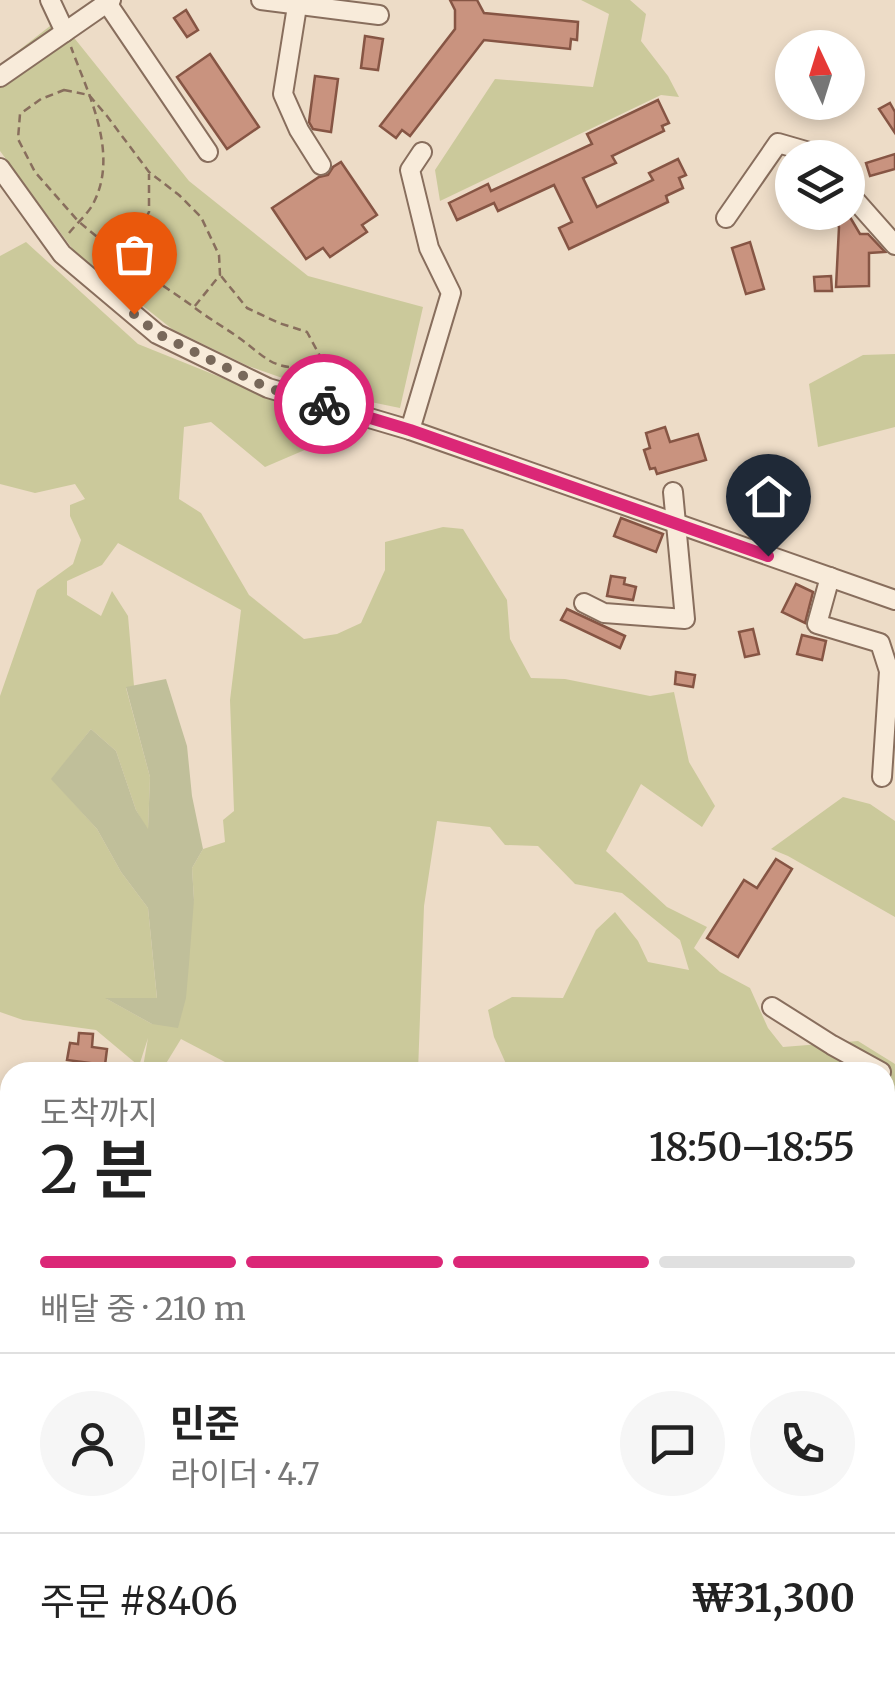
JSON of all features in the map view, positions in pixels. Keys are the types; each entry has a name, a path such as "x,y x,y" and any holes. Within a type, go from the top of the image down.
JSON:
{"street":[{"path":"50,0 65,32"},
{"path":"262,0 380,15"},
{"path":"0,76 107,1 208,152"},
{"path":"298,2 282,94 321,165"},
{"path":"726,218 775,147"},
{"path":"410,430 451,293 430,248 410,170 422,152"},
{"path":"0,168 62,254 158,334 268,388 410,430 895,600"},
{"path":"865,212 895,246"},
{"path":"584,603 604,613 685,619 673,492"},
{"path":"830,577 817,624 880,643 889,670 882,778"},
{"path":"772,1007 862,1062"}],"path":[{"path":"65,32 102,138 103,173 94,204 65,237"},
{"path":"64,90 89,95 149,172 201,217 219,255 220,275 247,308 307,332 320,356 313,366 292,369 267,361 78,222 35,172 18,139 20,114 41,98 64,90"},
{"path":"103,242 137,234 149,212 149,172"},
{"path":"194,308 220,275"}],"shaded area":[{"path":"581,0 630,0 646,14 641,41 679,97 661,95 440,201 435,170 495,79 593,87 609,14"},
{"path":"59,19 189,181 308,276 423,307 400,408 322,392 248,366 172,329 74,251 0,151 0,65"},
{"path":"26,242 138,344 344,427 321,443 265,467 211,422 184,427 179,499 201,513 249,595 304,639 337,634 361,623 385,570 385,542 443,527 463,529 507,600 510,639 531,678 565,679 650,696 674,692 689,762 715,806 702,827 641,784 606,851 667,907 707,927 694,948 720,972 750,988 768,1028 783,1047 858,1041 892,1062 505,1062 488,1010 512,997 563,998 596,930 615,912 638,941 648,962 689,970 680,940 622,893 575,884 538,846 505,845 490,827 437,821 424,906 418,1062 225,1062 181,1039 167,1062 144,1062 148,1038 140,1062 134,1062 96,1030 23,1020 0,1012 0,696 37,590 73,564 81,540 70,516 70,505 85,499 75,484 35,493 0,484 0,256","holes":["118,543 241,610 230,700 234,811 223,820 225,842 203,849 192,868 194,900 152,1024 107,999 157,999 148,908 121,872 97,829 52,779 91,729 116,751 136,810 148,831 150,777 126,688 134,686 128,616 112,591 101,616 67,595 67,581 102,565"]},
{"path":"895,354 895,427 818,447 809,384 863,355"},
{"path":"843,797 870,804 895,821 895,917 771,849"}],"green space":[{"path":"166,679 187,746 203,849 192,868 189,964 178,1028 152,1024 105,998 157,998 148,908 121,872 97,829 51,779 91,729 116,751 136,810 148,829 150,777 126,687"}],"building":[{"path":"450,0 477,0 484,13 578,22 577,40 571,39 570,49 484,40 410,136 402,130 396,138 380,126 455,29 455,10"},
{"path":"186,10 198,30 187,37 174,18"},
{"path":"365,36 383,39 378,70 361,68"},
{"path":"210,54 259,127 227,149 177,77"},
{"path":"315,76 338,79 331,132 313,129 309,122"},
{"path":"658,100 669,123 662,126 664,131 612,156 616,163 583,178 597,207 653,180 649,173 678,159 686,175 679,178 683,188 666,196 668,202 569,249 559,228 572,222 554,185 498,211 494,203 457,220 449,203 488,184 491,191 592,144 587,134"},
{"path":"890,103 895,112 895,133 879,109"},
{"path":"895,154 895,169 870,176 866,163"},
{"path":"341,162 377,215 362,225 367,232 330,257 323,248 306,259 272,208 328,175"},
{"path":"839,230 868,234 885,252 869,253 869,286 836,287"},
{"path":"750,242 764,289 746,294 732,248"},
{"path":"831,276 832,291 815,291 814,277"},
{"path":"665,427 670,442 698,434 706,460 657,474 655,468 650,469 644,450 650,448 646,433"},
{"path":"621,518 663,534 656,552 614,536"},
{"path":"611,576 625,578 624,584 636,587 633,600 607,596"},
{"path":"796,584 813,592 805,623 782,612"},
{"path":"567,609 625,636 620,648 561,620"},
{"path":"753,629 759,654 745,657 739,632"},
{"path":"802,635 826,641 822,660 797,654"},
{"path":"676,672 695,675 693,687 675,684"},
{"path":"776,859 792,869 738,957 707,938 744,880 757,888"},
{"path":"79,1033 93,1034 92,1047 107,1049 105,1062 67,1060 70,1043 78,1044"}],"way so far":[{"path":"134,314 158,334 268,388 324,404"}],"route":[{"path":"324,404 410,430 768,556"}]}
